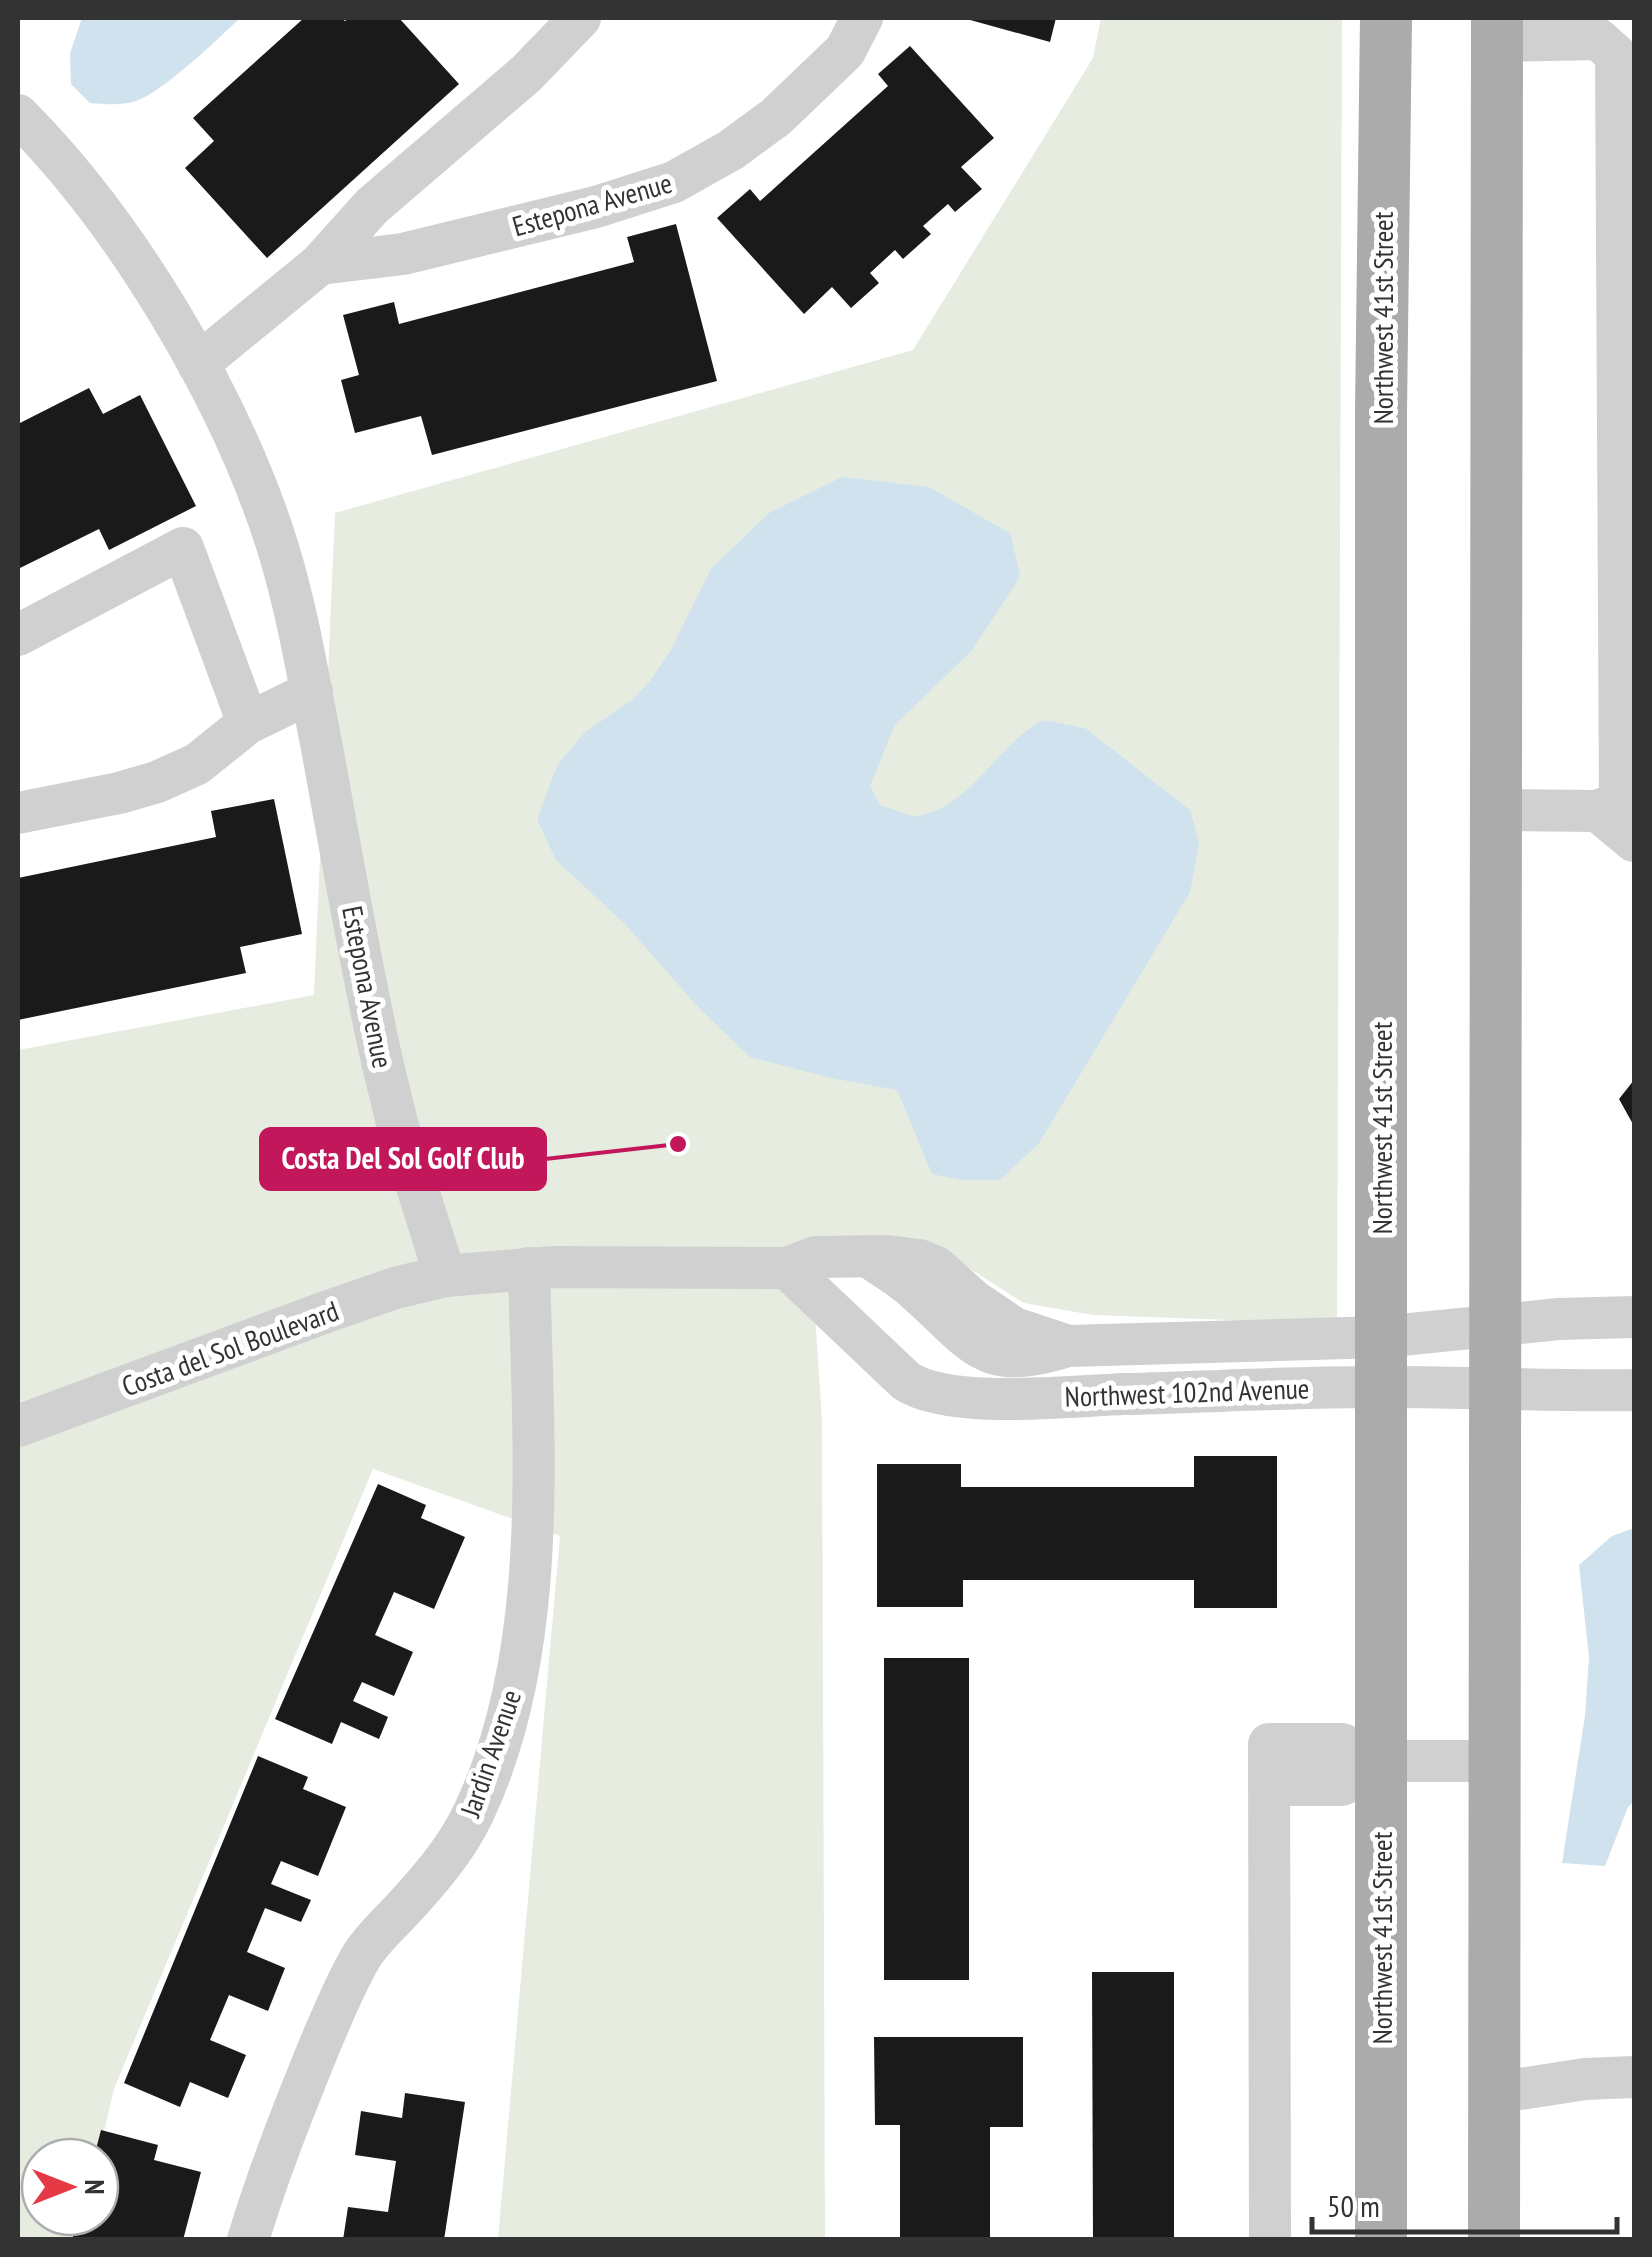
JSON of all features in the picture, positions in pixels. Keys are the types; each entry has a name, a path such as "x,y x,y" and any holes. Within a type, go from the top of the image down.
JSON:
{"main road":[{"name":"Northwest 41st Street","path":"1382,2240 1381,392 1386,18"},
{"path":"1494,2240 1497,29"}],"street":[{"path":"198,364 320,264 372,206 497,100 580,18"},
{"name":"Estepona Avenue","path":"320,264 402,254 634,197 674,182 708,164 776,117 845,51 862,18"},
{"path":"1494,810 1598,811 1620,801 1622,48 1598,39 1497,29"},
{"name":"Estepona Avenue","path":"18,115 76,181 125,246 198,364 262,502 298,619 382,1061 445,1276"},
{"path":"18,635 183,548 248,723"},
{"path":"18,813 156,782 197,764 248,723 312,692"},
{"path":"1598,811 1634,841"},
{"name":"Northwest 102nd Avenue","path":"445,1276 528,1268 787,1268 816,1258 884,1267 919,1260 936,1266 974,1301 1014,1328 1068,1346 1381,1362 1496,1391 1634,1390"},
{"path":"848,1323 875,1293 884,1267"},
{"name":"Northwest 102nd Avenue","path":"884,1267 915,1289 967,1340 987,1352 1032,1358 1068,1346"},
{"name":"Jardin Avenue","path":"248,2240 292,2110 351,1976 363,1954 420,1890 471,1819 494,1761 528,1612 532,1437 528,1268"},
{"path":"787,1268 906,1381 930,1392 950,1351 967,1340"},
{"name":"Costa del Sol Boulevard","path":"18,1426 344,1306 445,1276"},
{"name":"Northwest 102nd Avenue","path":"930,1392 1012,1398 1381,1362 1496,1326 1559,1319 1634,1318"},
{"path":"1270,2240 1269,1764 1342,1744 1381,1761 1492,1761"},
{"path":"1494,2092 1585,2079 1634,2077"}],"shaded area":[{"path":"1101,18 1342,18 1337,1324 1093,1315 1024,1303 959,1262 810,1239 822,1420 825,2239 498,2239 560,1536 373,1469 114,2089 103,2137 20,2137 20,2237 77,2239 18,2240 18,1050 314,995 335,513 913,350 1093,58"}],"water":[{"path":"82,18 240,18 161,87 136,101 113,104 90,103 71,84 70,53"},
{"path":"842,477 929,487 1011,534 1020,577 972,650 894,726 870,786 880,805 915,817 942,808 1043,720 1085,728 1190,810 1199,843 1190,892 1039,1143 1000,1180 961,1180 932,1174 897,1090 750,1057 698,1007 626,925 556,860 537,819 558,764 585,732 632,700 650,681 671,650 711,569 769,513"},
{"path":"1634,1528 1634,1801 1628,1807 1605,1866 1562,1863 1585,1716 1589,1657 1579,1565 1612,1536"}],"building":[{"path":"304,18 399,18 459,84 267,258 185,168 214,141 193,118"},
{"path":"963,18 1056,18 1050,42"},
{"path":"910,46 994,138 961,167 982,189 955,212 948,204 923,226 931,234 903,259 895,250 870,273 879,283 851,308 832,287 804,314 717,218 750,189 760,201 888,86 878,74"},
{"path":"676,224 717,381 432,455 421,416 355,433 341,380 359,375 343,315 394,302 399,324 634,262 627,237"},
{"path":"89,388 103,414 140,395 196,506 109,550 99,529 18,569 18,424"},
{"path":"274,799 302,934 240,947 246,973 18,1020 18,878 216,837 211,811"},
{"path":"1634,1080 1634,1126 1619,1099"},
{"path":"1194,1456 1277,1456 1277,1608 1194,1608 1194,1580 963,1580 963,1607 877,1607 877,1464 961,1464 961,1487 1194,1487"},
{"path":"378,1484 426,1505 421,1518 465,1537 434,1609 394,1592 375,1635 413,1652 394,1696 362,1682 353,1701 388,1717 379,1739 341,1722 332,1744 275,1719"},
{"path":"884,1658 969,1658 969,1980 884,1980"},
{"path":"258,1756 308,1777 303,1789 346,1807 318,1876 281,1861 271,1884 311,1900 301,1922 265,1908 247,1952 285,1968 268,2011 229,1995 210,2040 246,2055 228,2098 190,2082 180,2107 124,2083"},
{"path":"1092,1972 1174,1972 1174,2240 1093,2240"},
{"path":"874,2037 1023,2037 1023,2127 990,2127 990,2240 900,2240 900,2125 875,2125"},
{"path":"405,2093 465,2102 444,2240 343,2240 348,2207 388,2212 396,2161 355,2155 361,2111 402,2118"},
{"path":"101,2130 158,2145 154,2160 201,2172 183,2240 72,2240 120,2237 120,2137 99,2137"}],"place":[{"name":"Costa Del Sol Golf Club","path":"678,1144"}]}
